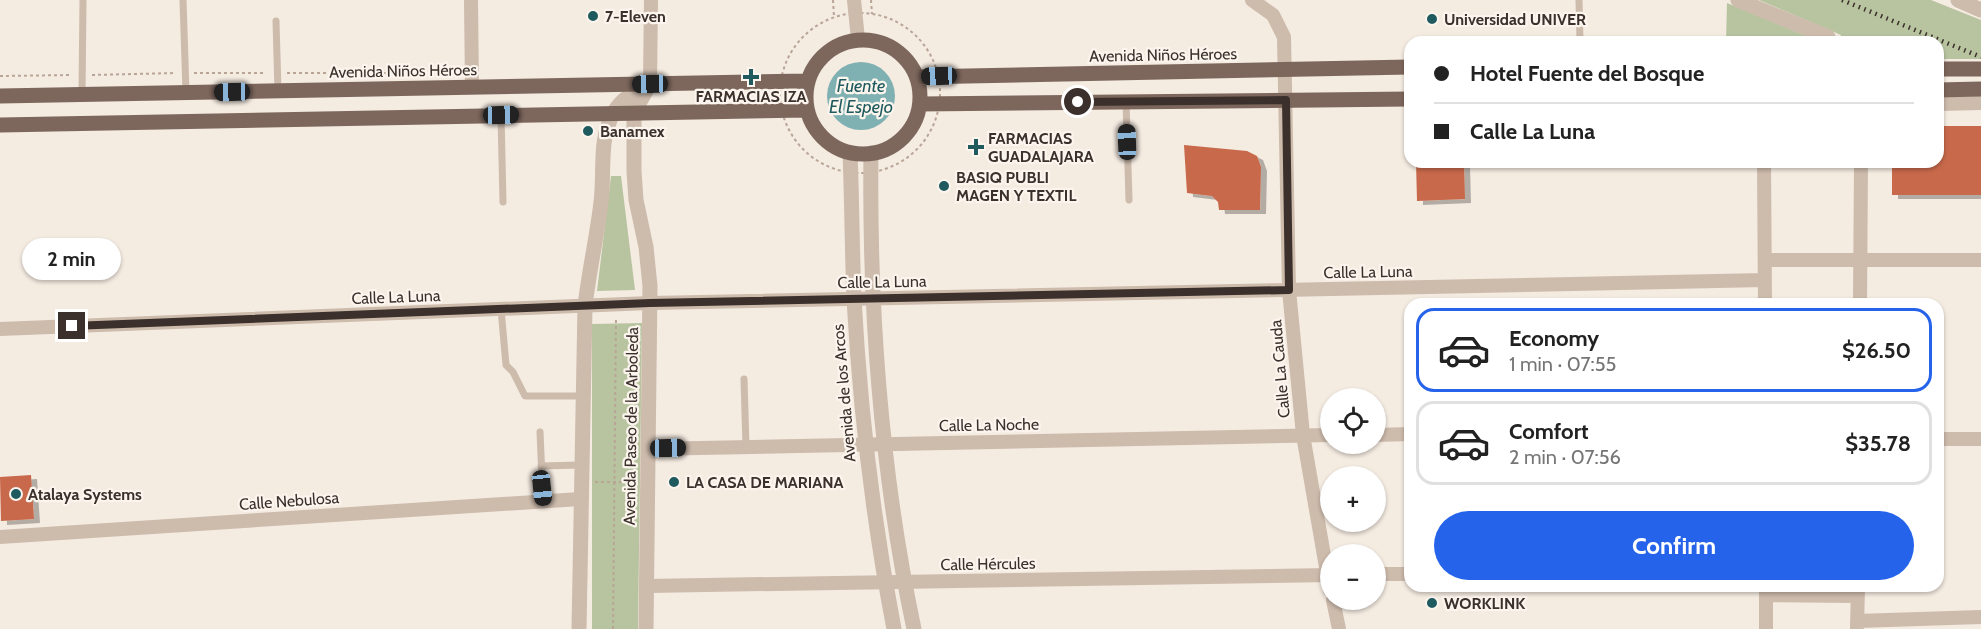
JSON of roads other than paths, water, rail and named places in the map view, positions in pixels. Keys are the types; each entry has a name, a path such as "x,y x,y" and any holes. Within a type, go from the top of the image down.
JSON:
{"main road":[{"path":"858,39 873,40 887,45 900,53 910,64 917,77 920,104 912,126 901,140 871,153 850,153 832,146 818,133 806,110 807,81 818,61 829,50 843,43 858,39"},
{"name":"Avenida Niños Héroes","path":"917,77 1404,67"},
{"path":"1944,69 1981,69"},
{"name":"Avenida Niños Héroes","path":"0,96 807,81"},
{"path":"1944,90 1981,89"},
{"path":"920,104 1404,99"},
{"path":"0,125 806,110"}],"street":[{"path":"471,0 472,87"},
{"name":"Avenida Paseo de la Arboleda","path":"646,629 650,286 646,247 639,223 634,185 634,112 650,84 651,0"},
{"name":"Calle La Cauda","path":"1252,0 1264,7 1279,24 1284,37 1289,290 1303,435 1323,544"},
{"path":"1738,0 1826,36"},
{"path":"1958,0 1981,10"},
{"path":"855,6 858,39"},
{"path":"579,629 585,306 602,196 604,138 614,112 630,94 650,84"},
{"path":"1944,104 1981,104"},
{"name":"Avenida de los Arcos","path":"850,153 854,299 865,444 894,629"},
{"path":"871,153 874,298 884,444 904,582 914,629"},
{"path":"1764,168 1765,298"},
{"path":"1860,298 1861,168"},
{"path":"1765,260 1981,260"},
{"name":"Calle La Luna","path":"0,329 650,303 1765,280"},
{"path":"1386,435 1404,434"},
{"name":"Calle La Noche","path":"649,449 1320,435"},
{"path":"1944,439 1981,439"},
{"name":"Calle Nebulosa","path":"0,537 580,499"},
{"path":"1386,574 1404,574"},
{"name":"Calle Hércules","path":"647,586 1320,575"},
{"path":"1766,592 1766,629"},
{"path":"1858,592 1857,625 1981,617"},
{"path":"1335,610 1339,629"}],"lane":[{"path":"82,94 83,0"},
{"path":"183,0 186,92"},
{"path":"1580,0 1580,36"},
{"path":"276,21 278,91"},
{"path":"1126,102 1129,200"},
{"path":"501,115 503,202"},
{"path":"501,309 506,365 513,372 525,396 584,396"},
{"path":"744,379 746,447"},
{"path":"540,432 543,501"},
{"path":"542,466 581,465"}],"water":[{"name":"Fuente El Espejo","path":"861,62 874,65 885,72 892,83 895,96 892,109 885,120 874,127 861,130 848,127 837,120 830,109 827,96 830,83 837,72 848,65"}],"railway":[{"path":"1842,0 1930,36"},
{"path":"1944,42 1981,57"}],"place":[{"name":"7-Eleven","path":"593,16"},
{"name":"Universidad UNIVER","path":"1432,19"},
{"name":"FARMACIAS IZA","path":"751,77"},
{"name":"Banamex","path":"588,131"},
{"name":"FARMACIAS GUADALAJARA","path":"976,147"},
{"name":"BASIQ PUBLI MAGEN Y TEXTIL","path":"944,186"},
{"name":"LA CASA DE MARIANA","path":"674,482"},
{"name":"Atalaya Systems","path":"16,494"},
{"name":"WORKLINK","path":"1432,603"}]}
